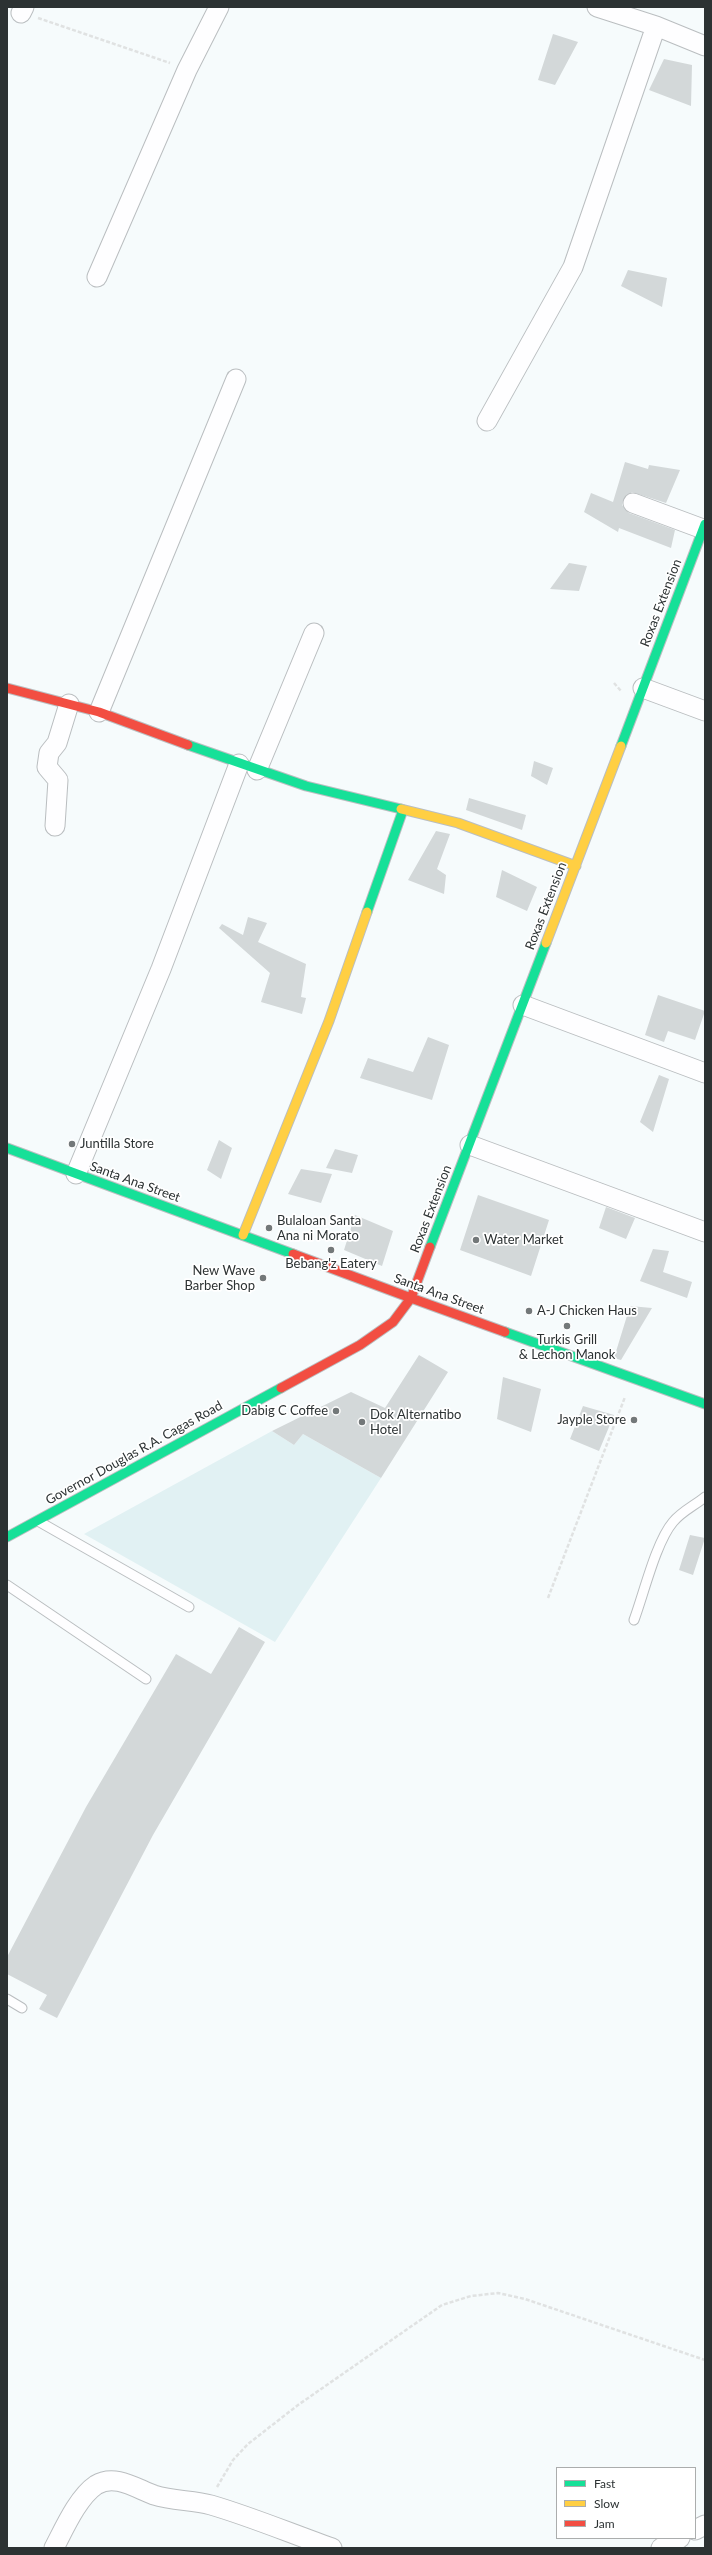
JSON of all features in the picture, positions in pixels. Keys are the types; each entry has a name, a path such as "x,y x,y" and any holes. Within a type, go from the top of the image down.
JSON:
{"main road":[{"name":"Roxas Extension","path":"412,1298 704,526"},
{"path":"7,688 99,712 239,764 306,786 458,823 576,866"},
{"path":"243,1236 329,1021 403,810"},
{"name":"Santa Ana Street","path":"7,1148 412,1298 705,1404"},
{"name":"Governor Douglas R.A. Cagas Road","path":"7,1537 360,1345 393,1322 412,1298"}],"street":[{"path":"97,277 187,70 219,7"},
{"path":"597,7 656,26 705,46"},
{"path":"487,421 573,267 656,26"},
{"path":"99,712 236,379"},
{"path":"633,503 704,526"},
{"path":"257,770 314,633"},
{"path":"643,688 705,711"},
{"path":"55,826 58,780 47,767 49,753 58,743 68,704"},
{"path":"76,1174 141,1018 239,764"},
{"path":"523,1005 705,1073"},
{"path":"470,1145 705,1232"},
{"path":"54,2548 77,2506 96,2485 108,2481 131,2485 154,2495 175,2500 210,2505 332,2548"},
{"path":"696,2530 705,2525"},
{"path":"661,2548 678,2539"}],"lane":[{"path":"634,1620 663,1540 672,1522 685,1510 705,1497"},
{"path":"37,1520 189,1607"},
{"path":"7,1585 146,1679"},
{"path":"7,1999 22,2008"}],"path":[{"path":"22,10 187,70"},
{"path":"548,1598 632,1378"},
{"path":"210,2505 217,2487 233,2460 248,2444 298,2405 442,2305 471,2296 498,2293 525,2299 705,2360"}],"shaded area":[{"path":"272,1431 294,1445 303,1434 381,1478 275,1642 84,1534"}],"building":[{"path":"553,34 578,42 555,85 538,80"},
{"path":"664,59 692,65 691,106 649,90"},
{"path":"628,270 667,278 662,307 621,286"},
{"path":"625,462 648,469 649,465 680,470 666,503 632,492 623,500 622,505 629,513 675,530 671,548 619,528 618,532 584,512 591,493 613,502"},
{"path":"569,563 587,566 579,591 550,589"},
{"path":"534,761 553,768 547,785 531,776"},
{"path":"469,798 526,815 522,830 466,810"},
{"path":"436,831 450,834 437,869 446,875 444,894 408,880"},
{"path":"502,870 537,887 527,911 496,897"},
{"path":"248,917 267,923 258,942 306,964 301,997 306,998 302,1014 261,1002 270,973 219,928 222,924 243,935"},
{"path":"658,995 705,1011 695,1040 668,1031 664,1042 645,1035"},
{"path":"428,1037 449,1045 432,1100 360,1078 368,1058 413,1072"},
{"path":"659,1075 669,1079 653,1132 640,1122"},
{"path":"219,1140 232,1148 221,1179 207,1170"},
{"path":"335,1149 358,1155 352,1173 326,1168"},
{"path":"301,1169 332,1174 321,1203 288,1194"},
{"path":"478,1195 549,1220 531,1276 460,1250"},
{"path":"606,1207 635,1218 626,1239 599,1228"},
{"path":"355,1215 393,1231 382,1266 344,1250"},
{"path":"653,1249 669,1251 663,1272 692,1282 687,1298 640,1281"},
{"path":"630,1306 652,1308 621,1360 614,1358"},
{"path":"419,1355 448,1372 381,1478 303,1434 294,1445 272,1431 351,1392 385,1408"},
{"path":"503,1377 541,1389 531,1432 497,1419"},
{"path":"583,1406 614,1415 599,1451 570,1439"},
{"path":"690,1535 705,1538 693,1575 679,1570"},
{"path":"239,1627 265,1642 153,1835 57,2018 39,2009 47,1995 7,1974 7,1957 86,1807 176,1654 211,1674"}],"traffic: fast":[{"path":"621,746 705,524"},
{"path":"188,745 306,786 401,809"},
{"path":"367,912 403,810"},
{"path":"430,1247 546,943"},
{"path":"7,1148 293,1254"},
{"path":"505,1332 705,1404"},
{"path":"7,1537 281,1388"}],"traffic: slow":[{"path":"546,943 621,746"},
{"path":"401,809 458,823 576,866"},
{"path":"243,1235 329,1021 367,912"}],"traffic: jam":[{"path":"7,688 99,712 188,745"},
{"path":"293,1254 411,1298 430,1247"},
{"path":"281,1388 360,1345 393,1322 411,1298 505,1332"}],"place":[{"name":"Juntilla Store","path":"72,1144"},
{"name":"Bulaloan Santa Ana ni Morato","path":"269,1228"},
{"name":"Water Market","path":"476,1240"},
{"name":"Bebang'z Eatery","path":"331,1250"},
{"name":"New Wave Barber Shop","path":"263,1278"},
{"name":"A-J Chicken Haus","path":"529,1311"},
{"name":"Turkis Grill & Lechon Manok","path":"567,1326"},
{"name":"Dabig C Coffee","path":"336,1411"},
{"name":"Jayple Store","path":"634,1420"},
{"name":"Dok Alternatibo Hotel","path":"362,1422"}]}
